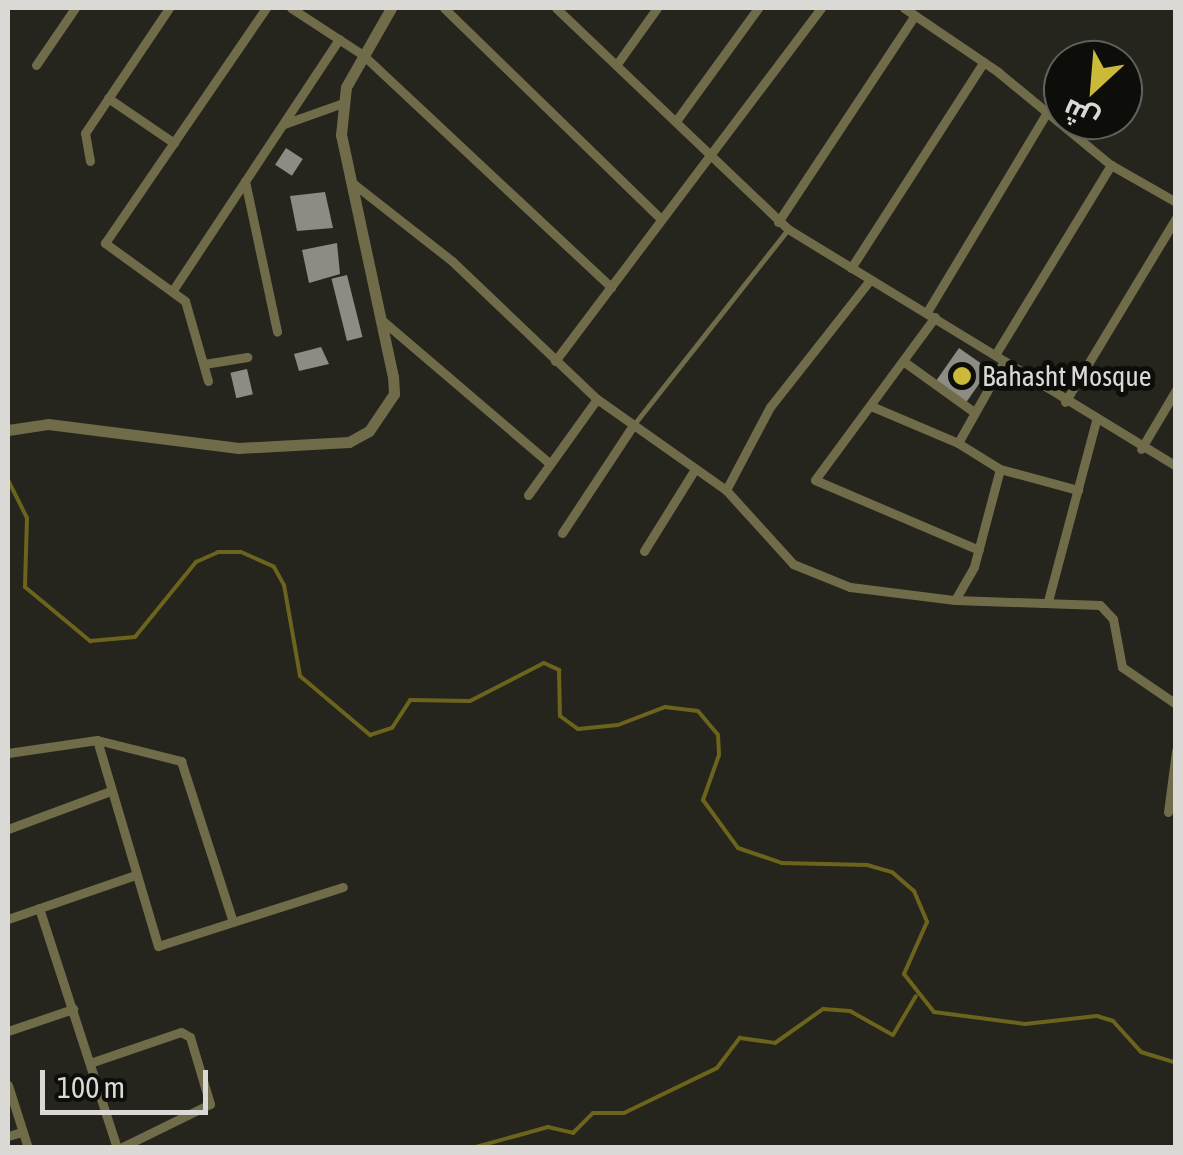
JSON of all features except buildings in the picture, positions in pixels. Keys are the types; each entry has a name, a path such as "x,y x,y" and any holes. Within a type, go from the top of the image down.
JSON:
{"street":[{"path":"36,66 74,8"},
{"path":"90,161 85,133 169,8"},
{"path":"208,381 192,316 173,290 105,243 266,8"},
{"path":"292,8 363,55 611,286"},
{"path":"8,430 48,424 238,448 350,442 369,431 394,394 384,322 348,179 343,104 363,55 392,8"},
{"path":"444,8 661,220"},
{"path":"557,8 778,222 931,314 1141,449 1176,466"},
{"path":"618,64 656,8"},
{"path":"676,121 758,8"},
{"path":"555,361 821,8"},
{"path":"904,8 984,62 1043,109"},
{"path":"778,222 914,15"},
{"path":"173,290 339,39"},
{"path":"851,268 984,62"},
{"path":"108,98 174,143"},
{"path":"283,124 343,104"},
{"path":"979,550 816,480 903,361 1043,119"},
{"path":"1081,140 1111,165 1176,202"},
{"path":"958,442 999,358 1111,165"},
{"path":"348,179 452,261 597,399 726,490 793,564 850,587 955,600 1048,602 1108,610 1122,668 1176,704"},
{"path":"245,181 276,332"},
{"path":"1065,402 1176,218"},
{"path":"726,490 749,439 870,280"},
{"path":"384,322 548,462"},
{"path":"204,364 247,357"},
{"path":"903,361 974,412"},
{"path":"1141,449 1176,390"},
{"path":"528,495 548,462 597,399"},
{"path":"871,406 958,442 1000,469 1078,490"},
{"path":"1048,602 1096,420"},
{"path":"562,533 632,426"},
{"path":"644,551 694,469"},
{"path":"955,600 979,550 1000,469"},
{"path":"97,740 158,946 344,887"},
{"path":"8,753 97,740 181,761 233,922"},
{"path":"1168,812 1176,751"},
{"path":"8,829 111,791"},
{"path":"8,919 135,875"},
{"path":"39,908 72,1009 118,1148 210,1104 190,1037 182,1032 90,1063"},
{"path":"8,1031 72,1009"},
{"path":"8,1085 28,1148"},
{"path":"8,1136 22,1132"}],"lane":[{"path":"632,426 788,229"}],"waterway":[{"path":"8,480 27,518 25,587 90,641 135,637 196,562 218,552 241,552 274,567 284,585 300,676 370,735 392,728 410,700 470,701 544,663 559,670 560,716 578,729 618,725 665,707 698,711 718,735 719,755 703,800 738,848 782,863 867,865 892,872 914,891 927,922 904,974 934,1012 1025,1024 1097,1016 1113,1021 1141,1052 1176,1063"},
{"path":"472,1148 548,1127 573,1133 593,1113 624,1113 717,1068 740,1038 775,1043 823,1009 850,1011 893,1035 916,996"}],"place":[{"name":"Bahasht Mosque","path":"962,376"}]}
